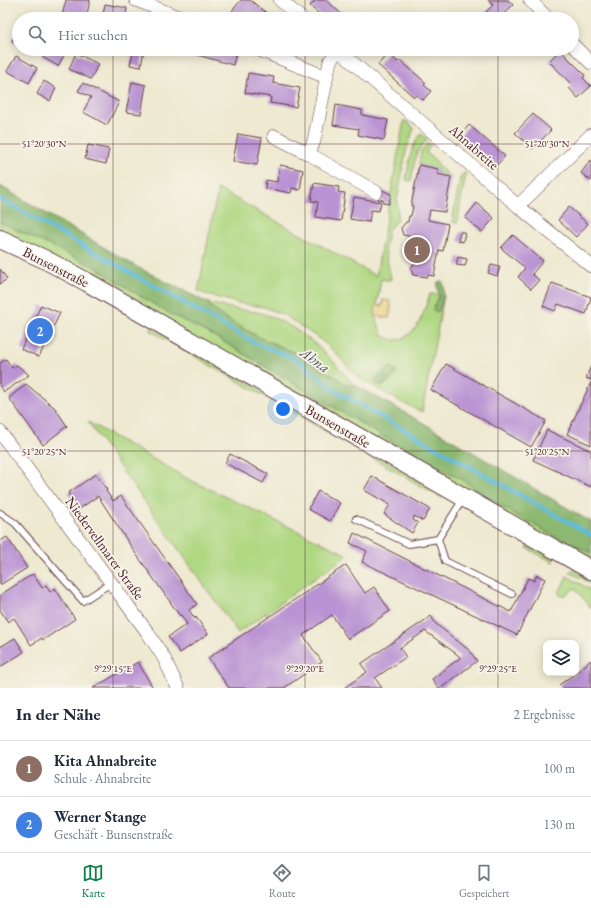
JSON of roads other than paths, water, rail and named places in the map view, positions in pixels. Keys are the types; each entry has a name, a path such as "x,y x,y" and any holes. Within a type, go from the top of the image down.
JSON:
{"street":[{"path":"136,0 166,12"},
{"path":"280,0 294,12"},
{"path":"530,0 541,12"},
{"path":"579,51 591,63"},
{"path":"274,56 326,77"},
{"name":"Ahnabreite","path":"309,154 314,141 326,77 330,61 333,56"},
{"name":"Ahnabreite","path":"346,56 518,206 591,266"},
{"path":"518,206 591,135"},
{"path":"274,136 376,192"},
{"name":"Bunsenstraße","path":"0,239 44,259 87,282 591,570"},
{"name":"Niedervellmarer Straße","path":"0,432 148,633 164,658 178,688"}],"lane":[{"path":"463,497 438,539 444,561 512,594"},
{"path":"0,514 15,523 83,601 111,583"},
{"path":"356,519 409,544 438,539"}],"waterway":[{"name":"Ahna","path":"0,199 255,343 296,359 334,390 591,535"}],"place":[{"name":"Kita Ahnabreite","path":"417,250"},
{"name":"Werner Stange","path":"40,331"}]}
